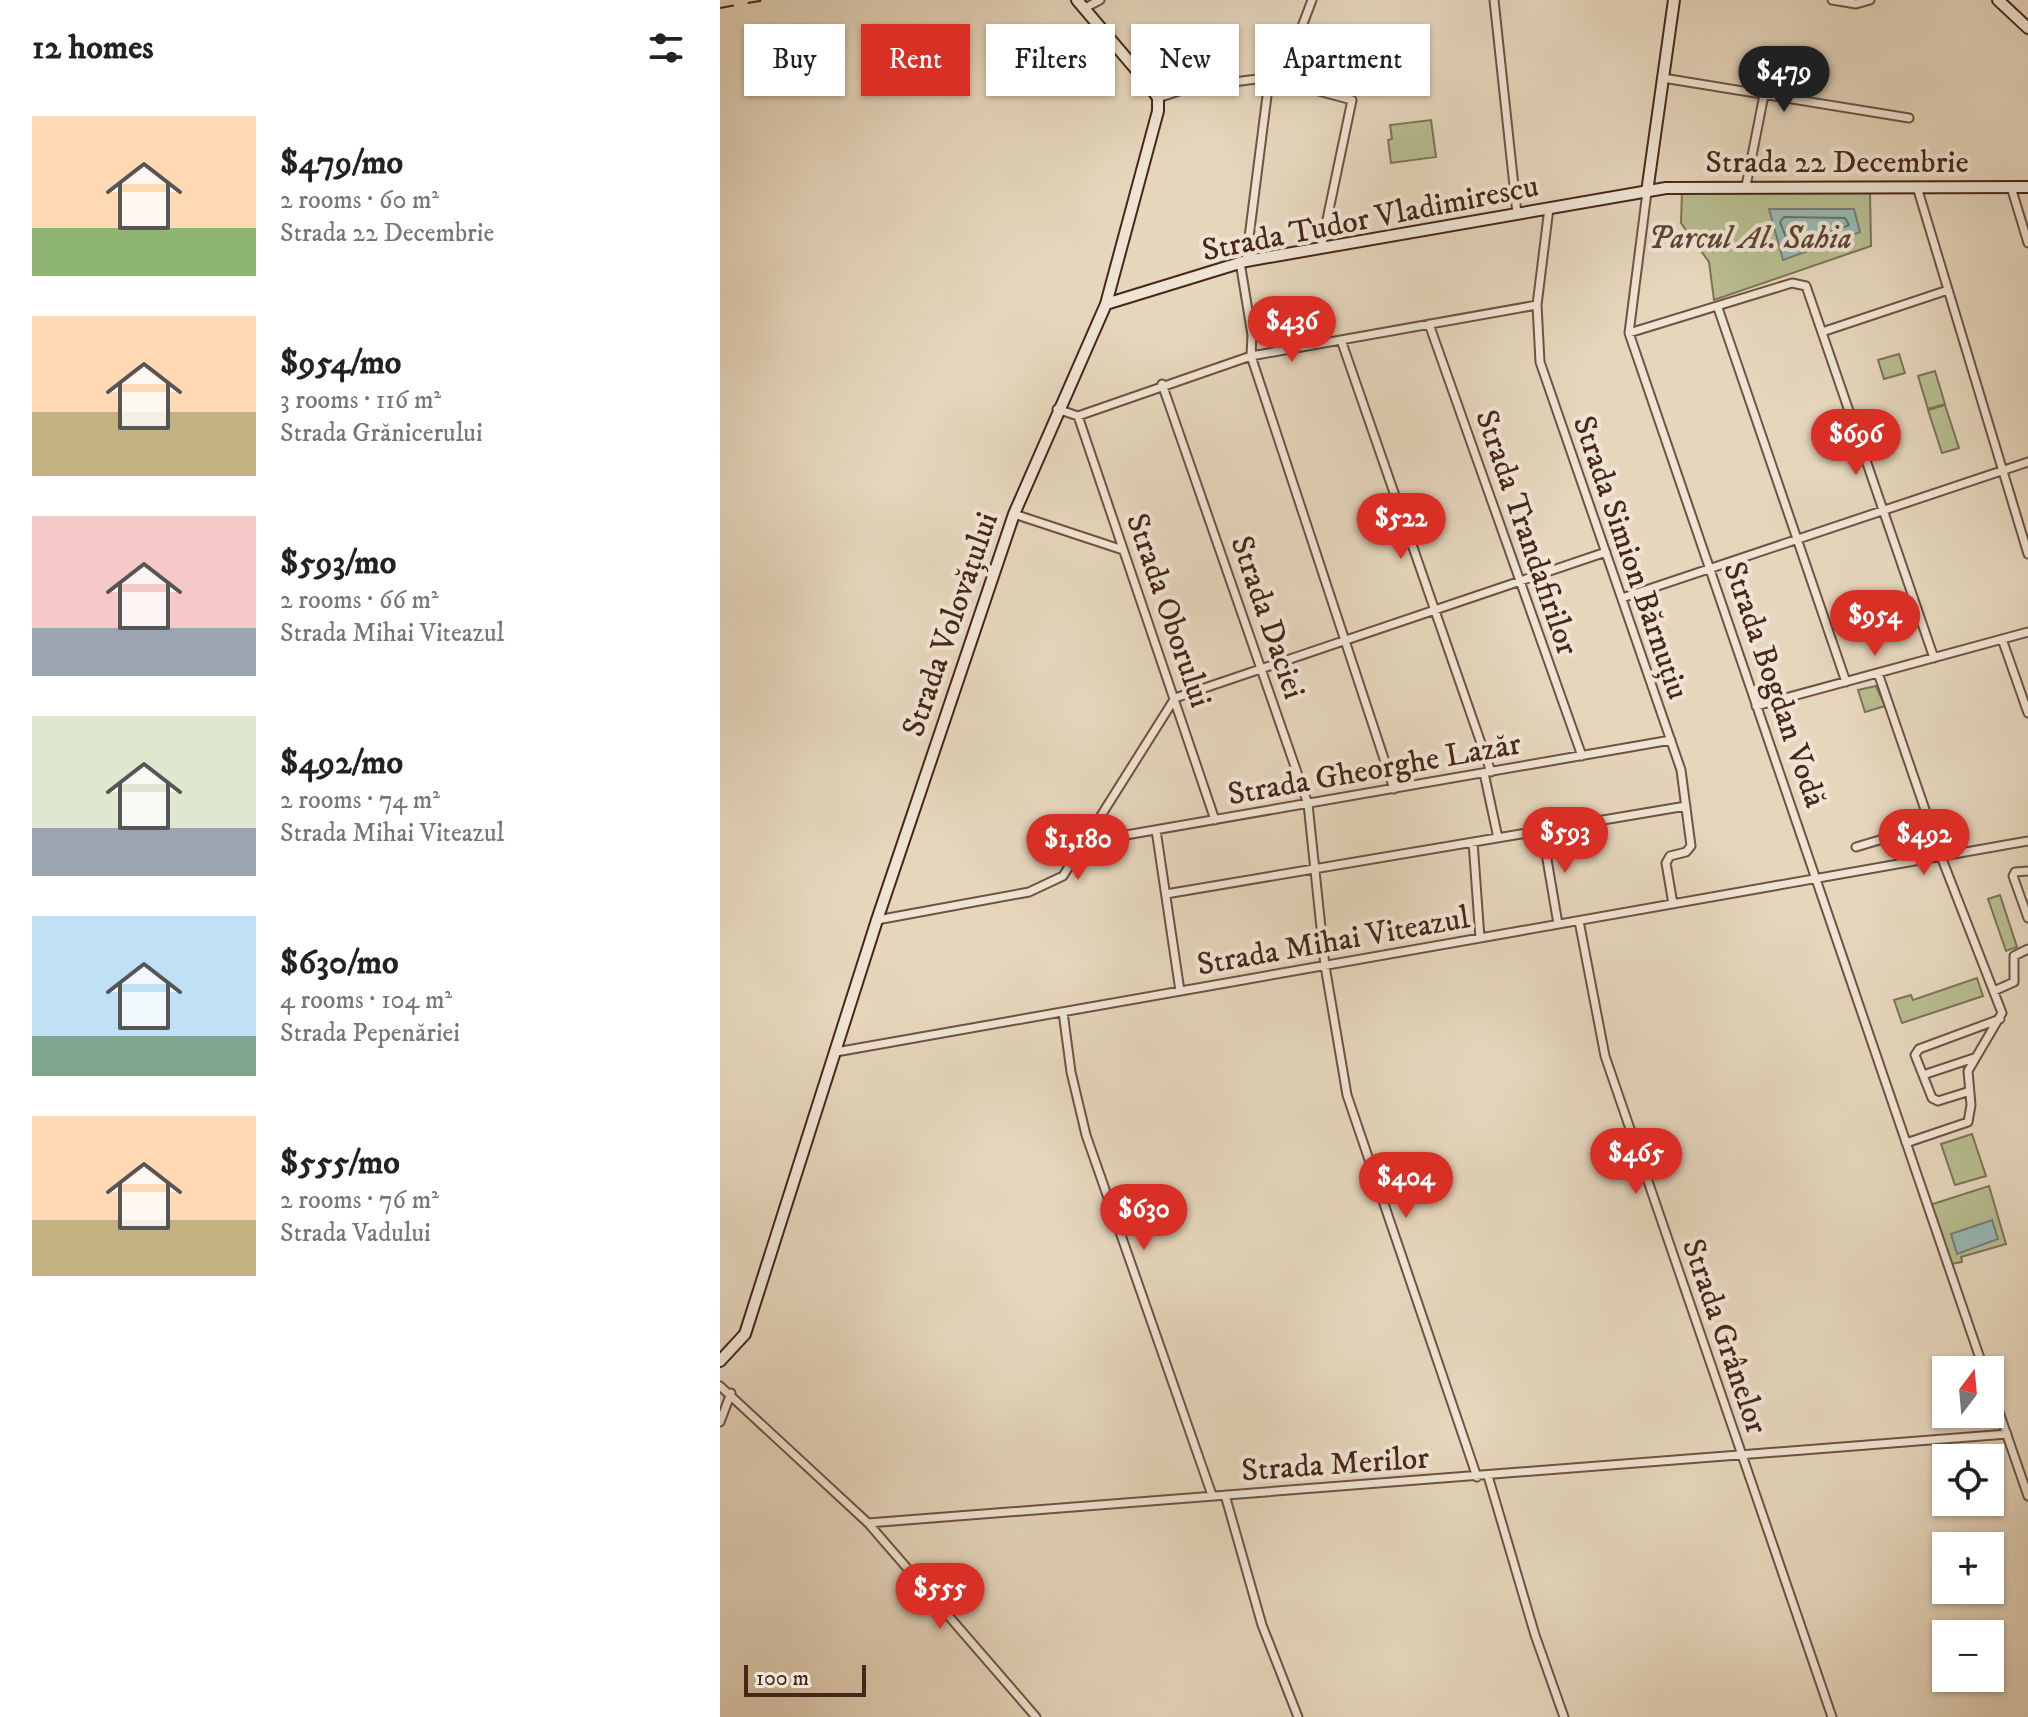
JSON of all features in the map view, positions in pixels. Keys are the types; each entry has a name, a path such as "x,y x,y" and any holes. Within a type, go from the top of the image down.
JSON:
{"main road":[{"name":"Strada Bogdan Vodă","path":"1647,192 1674,0"},
{"path":"2003,2 2028,28"},
{"path":"1081,4 1158,98"},
{"name":"Strada Volovățului","path":"720,1361 745,1334 877,920 1014,514 1057,409 1106,304 1158,111 1158,98"},
{"name":"Strada 22 Decembrie","path":"1647,192 1746,186 2028,187"},
{"name":"Strada Tudor Vladimirescu","path":"1106,304 1243,262 1647,192"}],"street":[{"path":"1081,4 1100,0"},
{"path":"1303,24 1312,0"},
{"path":"1494,0 1517,214"},
{"path":"1832,0 1856,4 1870,0"},
{"path":"1663,78 1909,118"},
{"path":"1158,98 1188,88 1255,81"},
{"path":"1746,186 1764,95"},
{"path":"1267,96 1243,262 1252,335 1251,356 1394,789"},
{"path":"1321,248 1352,100 1337,96"},
{"path":"1917,187 2028,554"},
{"path":"2011,187 2028,243"},
{"name":"Strada Bogdan Vodă","path":"1647,192 1629,333 1979,1356"},
{"name":"Strada Simion Bărnuțiu","path":"1549,208 1537,305 1540,362 1681,770 1691,846 1686,852 1670,856 1666,863 1673,904"},
{"path":"1629,333 1792,283 1806,286 1934,658"},
{"path":"1822,332 1948,290"},
{"path":"1057,409 1078,416 1162,384 1251,356 1537,305"},
{"path":"1718,308 1846,682"},
{"name":"Strada Trandafirilor","path":"1429,324 1582,756"},
{"path":"1341,340 1488,772 1498,838"},
{"name":"Strada Daciei","path":"1162,384 1308,804 1325,966 1347,1095 1477,1477"},
{"name":"Strada Oborului","path":"1078,416 1215,820"},
{"path":"1622,598 2028,462"},
{"path":"1014,514 1123,550"},
{"path":"877,920 1029,892 1063,876 1175,698 1606,552"},
{"path":"1756,706 2028,632"},
{"path":"2002,639 2028,713"},
{"path":"1878,673 1942,859 2002,1013 1968,1071 1967,1092 1971,1105 1968,1122 1906,1143"},
{"name":"Strada Gheorghe Lazăr","path":"1086,842 1671,740"},
{"path":"1166,894 1686,806"},
{"path":"1856,847 1930,825"},
{"path":"1156,830 1180,991"},
{"path":"1542,830 1558,924"},
{"name":"Strada Mihai Viteazul","path":"836,1052 1942,859 2028,841"},
{"path":"1473,842 1480,938"},
{"path":"2028,871 2015,872 2013,876 2028,918"},
{"name":"Strada Grânelor","path":"1579,921 1605,1056 1832,1717"},
{"path":"1994,991 2014,982 2014,956 2028,949"},
{"path":"1063,1012 1071,1072 1086,1135 1212,1495"},
{"path":"1967,1092 1935,1099 1929,1095 1915,1058 1919,1049 2000,1019"},
{"path":"1923,1075 1974,1058"},
{"path":"720,1386 868,1523 1036,1717"},
{"path":"720,1422 731,1393"},
{"path":"2004,1426 2028,1496"},
{"name":"Strada Merilor","path":"868,1523 2007,1434"},
{"path":"1488,1476 1535,1635 1564,1717"},
{"path":"1225,1495 1262,1625 1298,1717"}],"green space":[{"path":"1431,120 1436,157 1391,163 1390,125"},
{"name":"Parcul Al. Sahia","path":"1682,191 1870,193 1871,246 1714,300 1709,262 1681,223"},
{"path":"1899,354 1905,373 1884,379 1878,360"},
{"path":"1935,371 1945,404 1928,409 1918,376"},
{"path":"1945,405 1959,448 1942,453 1928,410"},
{"path":"1876,686 1885,706 1865,712 1858,690"},
{"path":"2000,895 2017,947 2006,951 1988,899"},
{"path":"1977,978 1983,996 1902,1023 1894,1000 1911,995 1913,1000"},
{"path":"1972,1134 1986,1176 1955,1185 1941,1144"},
{"path":"1989,1186 2006,1244 1961,1257 1962,1262 1951,1264 1930,1205"}],"water":[{"path":"1769,209 1854,209 1860,232 1783,260"},
{"path":"1992,1220 1998,1239 1957,1254 1951,1234"}],"railway":[{"path":"720,8 765,0"}]}
